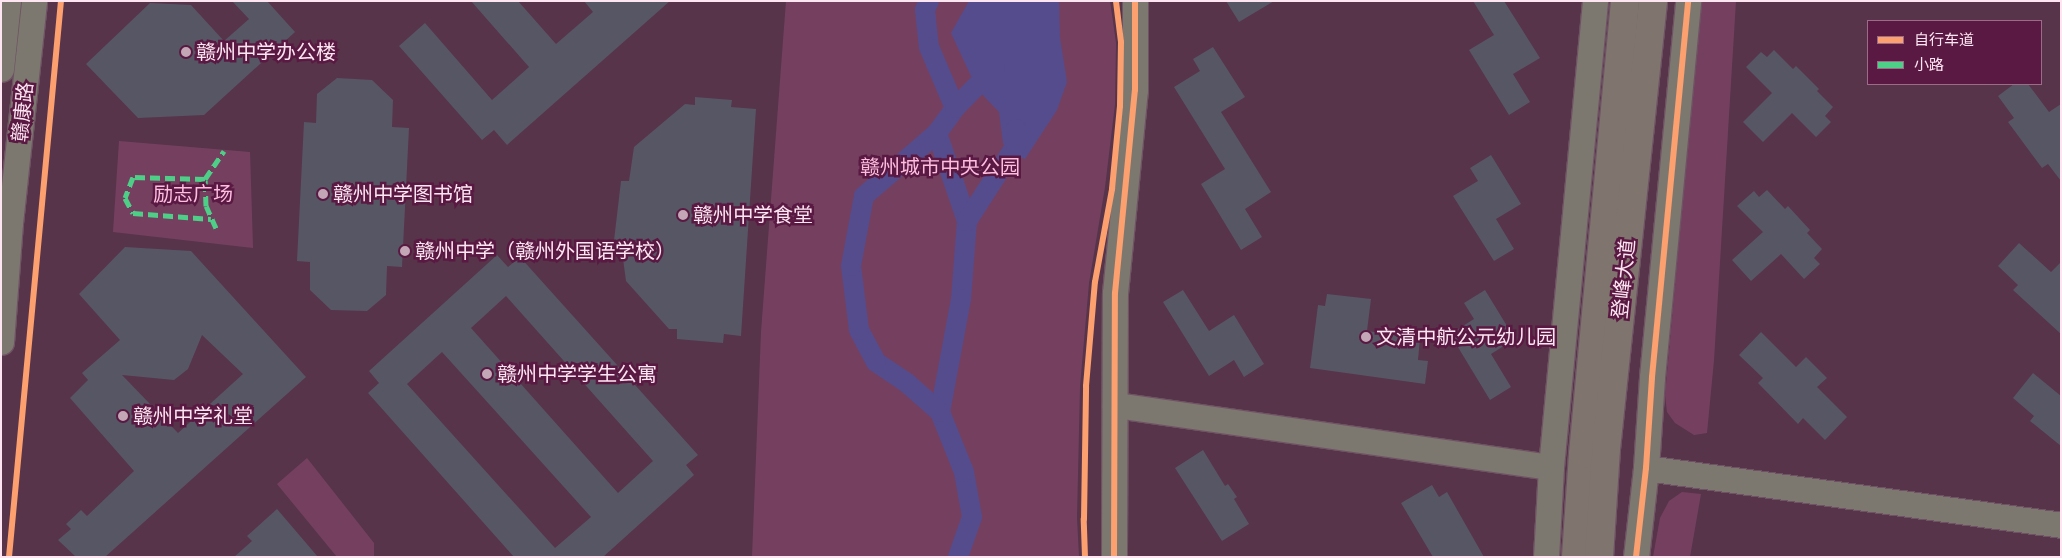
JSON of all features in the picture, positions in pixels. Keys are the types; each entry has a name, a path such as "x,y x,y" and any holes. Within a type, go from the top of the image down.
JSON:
{"main road":[{"name":"登峰大道","path":"1576,557 1583,454 1625,1"},
{"name":"登峰大道","path":"1599,557 1606,449 1653,1"}],"street":[{"name":"赣康路","path":"1,69 8,1"},
{"name":"赣康路","path":"1,342 10,223 34,1"},
{"path":"1114,557 1115,293 1135,90 1135,1"},
{"path":"1546,557 1550,467 1595,1"},
{"path":"1636,557 1646,468 1652,376 1688,1"},
{"path":"1115,405 1550,467"},
{"path":"1646,468 2061,525"}],"green space":[{"name":"赣州城市中央公园","path":"786,1 1110,1 1116,43 1115,104 1105,187 1089,283 1080,386 1077,518 1079,557 752,557 761,332"},
{"path":"1701,1 1736,1 1714,360 1707,433 1694,435 1675,423 1667,412 1665,395"},
{"name":"励志广场","path":"119,141 250,152 253,248 113,232"},
{"path":"307,458 374,543 374,557 337,557 277,484"},
{"path":"1682,492 1701,494 1690,557 1653,557 1660,518 1669,501"}],"shaded area":[{"path":"969,1 1059,1 1060,38 1067,82 1057,110 1025,159 1008,153 1003,143 999,112 977,89 951,33"}],"building":[{"name":"赣州中学办公楼","path":"232,1 267,1 295,32 204,115 138,118 86,64 150,3 191,5 224,41 249,19"},
{"path":"471,1 518,1 556,44 593,12 584,1 670,1 507,145 494,130 482,140 399,46 425,23 492,100 529,67"},
{"path":"1226,1 1274,1 1239,22"},
{"path":"1473,1 1504,1 1540,58 1513,74 1530,102 1509,115 1469,50 1494,35"},
{"path":"1213,47 1245,97 1221,112 1271,192 1245,209 1262,237 1241,250 1201,184 1225,169 1174,87 1200,71 1193,59"},
{"path":"1774,50 1793,69 1796,66 1819,89 1817,91 1833,107 1825,116 1831,122 1816,137 1792,113 1763,142 1743,122 1772,93 1746,67 1761,52 1767,57"},
{"name":"赣州中学图书馆","path":"337,78 372,80 393,100 392,127 409,128 402,267 387,266 386,295 367,311 331,310 310,290 310,262 297,261 304,122 316,123 317,94"},
{"path":"2013,85 2029,85 2049,112 2061,104 2061,181 2048,164 2042,168 2008,122 2014,118 1998,96"},
{"name":"赣州中学食堂","path":"695,97 732,100 731,107 756,109 741,336 724,334 723,343 677,339 677,329 669,329 626,281 622,251 613,249 621,181 629,181 634,147 685,104 695,105"},
{"path":"1491,155 1521,204 1496,219 1514,249 1494,261 1453,196 1478,181 1470,168"},
{"path":"1767,190 1785,209 1788,206 1810,230 1807,233 1822,249 1814,258 1820,264 1804,279 1781,254 1751,281 1732,260 1763,232 1737,206 1754,191 1759,197"},
{"path":"2019,243 2051,272 2061,262 2061,334 2013,290 2018,285 1998,266"},
{"name":"赣州中学礼堂","path":"125,247 191,251 306,377 105,557 76,557 58,540 71,529 66,524 81,510 87,516 134,471 70,398 88,380 82,373 120,340 79,294","holes":["202,335 243,374 178,433 122,375 174,380 188,369"]},
{"path":"497,255 508,267 520,257 698,455 686,465 694,475 603,557 514,557 368,393 379,383 369,371","holes":["506,296 653,461 618,493 471,328","442,352 591,517 555,548 407,384"]},
{"path":"1183,290 1209,331 1234,315 1264,364 1244,377 1234,360 1209,376 1163,302"},
{"path":"1485,290 1515,339 1491,354 1511,387 1490,400 1450,334 1474,319 1464,303"},
{"path":"1327,294 1371,299 1367,331 1420,338 1418,360 1428,361 1425,384 1310,368 1318,305 1325,306"},
{"path":"1761,332 1796,367 1806,357 1827,378 1817,387 1847,417 1825,440 1803,418 1798,424 1758,383 1763,378 1739,355"},
{"path":"2033,373 2061,396 2061,446 2030,421 2034,416 2013,398"},
{"path":"1203,450 1225,486 1228,484 1237,497 1234,499 1249,524 1222,541 1175,468"},
{"path":"1432,485 1439,497 1447,492 1484,557 1433,557 1401,503"},
{"path":"277,509 318,557 234,557 252,541 247,536"}],"waterway":[{"path":"929,1 925,10 929,47 955,108"},
{"path":"958,557 972,517 964,472 940,412 907,383 876,362 859,330 851,266 864,196 937,133 955,108 995,67"},
{"path":"967,221 1016,145 1016,129"},
{"path":"937,133 967,221 961,299 940,412"}],"marked path":[{"path":"216,228 206,206 205,179 224,151"},
{"path":"205,179 133,177 125,198 133,213 211,219"}],"cycle path":[{"path":"9,557 61,1"},
{"path":"1085,557 1086,386 1095,282 1112,189 1120,106 1121,42 1116,1"},
{"path":"1114,557 1115,293 1135,90 1135,1"},
{"path":"1636,557 1646,468 1652,377 1688,1"}],"place":[{"name":"赣州中学办公楼","path":"186,52"},
{"name":"赣州中学图书馆","path":"323,194"},
{"name":"赣州中学食堂","path":"683,215"},
{"name":"赣州中学（赣州外国语学校）","path":"405,251"},
{"name":"文清中航公元幼儿园","path":"1366,337"},
{"name":"赣州中学学生公寓","path":"487,374"},
{"name":"赣州中学礼堂","path":"123,416"}]}
